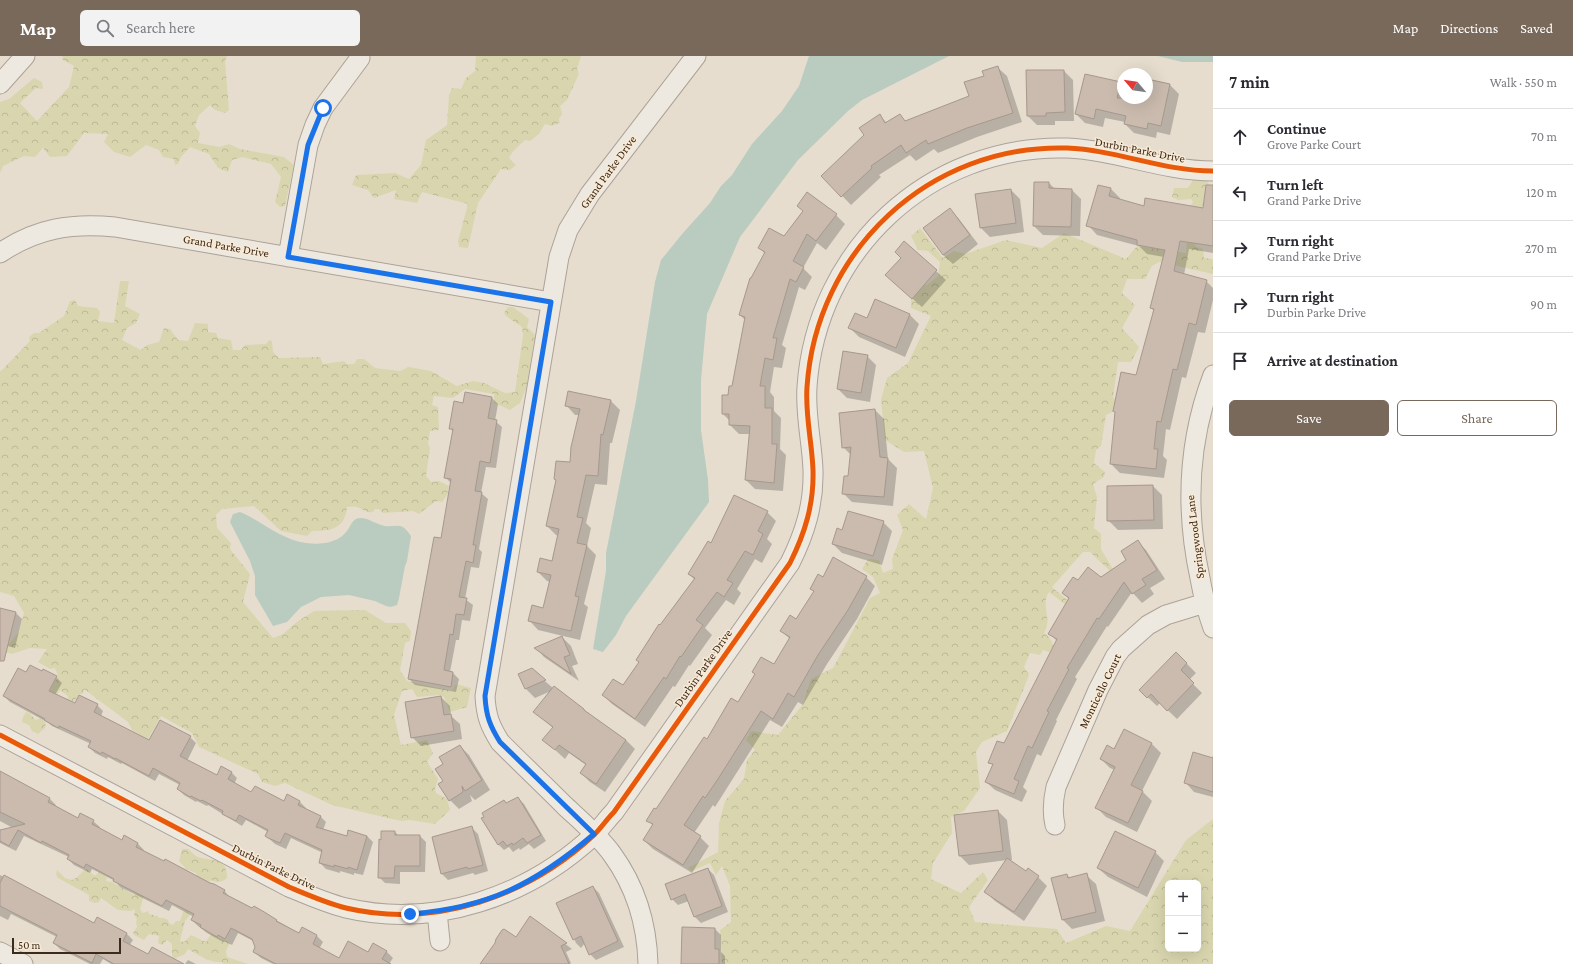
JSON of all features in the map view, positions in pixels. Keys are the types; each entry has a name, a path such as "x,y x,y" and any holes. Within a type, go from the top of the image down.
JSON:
{"street":[{"path":"0,84 25,56"},
{"name":"Grand Parke Drive","path":"648,964 648,946 644,921 636,897 622,868 594,834 500,742 492,729 486,713 485,702 486,688 559,257 568,230 590,194 696,56"},
{"path":"288,257 308,145 315,125 323,108 360,58"},
{"name":"Durbin Parke Drive","path":"0,735 289,887 318,900 348,908 410,914 437,912 494,898 521,885 553,866 594,834 614,812 790,563 800,543 808,518 813,492 813,468 807,421 806,388 813,342 827,301 840,275 860,245 879,222 923,187 949,173 976,162 1008,153 1038,149 1068,148 1101,152 1165,167 1198,171 1213,171"},
{"name":"Grand Parke Drive","path":"0,253 14,243 40,232 64,227 89,225 115,227 551,302"},
{"name":"Springwood Lane","path":"1213,375 1199,422 1192,461 1190,492 1191,523 1196,564 1205,603 1213,628"},
{"name":"Monticello Court","path":"1055,825 1053,816 1053,801 1056,787 1098,690 1115,657 1131,638 1148,625 1166,615 1205,603"},
{"path":"437,912 440,941"},
{"path":"0,952 23,964"}],"green space":[{"path":"62,56 227,56 225,61 229,110 225,113 215,110 210,105 199,115 195,126 200,133 198,143 220,147 229,144 240,149 284,157 294,165 285,206 280,207 275,202 281,177 271,164 242,157 232,160 228,172 218,168 209,154 190,147 181,157 178,164 175,165 174,159 163,157 159,150 146,145 130,157 114,152 104,142 108,134 84,133 67,156 50,157 43,148 35,157 24,156 3,166 0,173 0,102 9,99 34,78 42,82 43,89 36,88 20,103 37,121 69,87 74,66 63,60"},
{"path":"476,56 581,56 577,69 579,74 567,100 560,106 562,114 559,119 560,123 551,126 545,124 539,134 530,141 525,140 512,153 509,158 516,165 510,170 501,169 478,203 468,248 459,247 458,241 468,204 422,192 417,203 394,199 396,190 374,198 368,190 352,185 356,175 395,173 409,179 421,165 426,140 447,125 449,95 452,88 461,89 466,78 475,71"},
{"path":"1193,180 1207,180 1212,192 1207,200 1203,202 1195,246 1203,249 1204,258 1213,259 1213,274 1159,262 1152,266 1145,279 1127,279 1122,293 1135,305 1122,328 1139,347 1131,362 1118,362 1113,397 1116,401 1114,411 1106,415 1101,446 1096,450 1094,463 1105,472 1104,477 1093,484 1097,497 1094,528 1101,534 1101,549 1113,569 1111,572 1090,552 1083,552 1052,587 1088,618 1083,618 1049,592 1046,602 1047,623 1044,633 1052,642 1052,653 1043,650 1040,655 1030,653 1024,667 1029,675 1007,731 982,742 976,752 980,788 964,811 951,817 952,833 933,863 931,879 961,893 983,872 988,880 969,907 975,922 1057,929 1066,943 1106,926 1130,931 1186,840 1213,819 1213,964 722,964 720,930 731,922 730,886 722,866 716,875 710,863 692,871 688,868 718,852 719,823 725,801 744,779 747,760 755,750 746,740 751,731 778,735 803,704 811,679 833,668 870,598 880,593 873,577 862,569 868,559 879,560 883,573 893,569 892,559 903,530 897,515 909,504 926,519 933,488 924,451 904,452 885,440 881,400 887,378 908,363 931,316 911,308 911,298 924,284 927,285 938,276 940,262 928,251 918,250 911,236 920,228 943,258 954,251 965,254 1006,240 1042,248 1064,233 1126,259 1137,246 1186,253 1189,208 1193,202 1191,199 1178,200 1172,197 1174,188 1188,188"},
{"path":"120,281 129,281 125,306 140,314 136,323 127,328 122,340 141,350 147,345 159,342 164,328 170,329 178,340 188,341 195,323 208,324 208,332 216,333 218,338 231,340 233,350 241,350 245,345 266,344 269,340 272,341 273,352 279,358 320,357 323,364 344,361 347,364 354,364 357,359 364,359 375,368 400,371 409,367 431,371 457,386 473,381 484,383 505,393 515,392 523,335 522,327 504,313 508,307 513,307 529,319 527,327 535,335 526,389 520,403 510,410 494,403 494,394 465,389 453,398 434,396 432,405 438,407 439,430 430,431 428,444 430,448 426,476 431,482 439,481 449,486 447,495 442,502 436,501 419,514 413,511 383,513 379,509 375,509 373,512 367,512 352,506 347,507 343,520 336,527 312,531 307,536 281,531 254,506 222,509 216,515 217,528 231,543 230,549 250,574 243,602 273,638 283,634 298,621 314,611 365,610 386,623 405,623 411,631 410,641 405,643 400,670 407,681 452,691 456,684 471,688 467,707 450,712 444,697 439,695 417,697 412,689 402,691 394,715 401,745 427,740 433,753 427,762 438,779 435,789 436,793 447,799 450,810 435,824 410,820 401,821 332,805 285,783 275,786 262,782 258,774 199,747 192,733 161,716 145,745 140,742 141,736 132,730 128,722 84,689 83,694 79,694 74,702 68,699 68,696 60,690 54,700 45,700 58,676 55,668 50,669 38,662 47,649 30,648 12,654 0,651 0,642 9,644 19,632 24,613 14,596 0,592 0,371 30,341 29,337 34,333 39,333 64,316 70,301 75,300 78,306 97,308 100,312 98,321 114,323"},
{"path":"26,712 36,720 41,718 46,723 45,728 38,734 32,731 29,725 22,722"},
{"path":"182,849 188,849 196,856 201,858 221,863 226,871 227,878 219,882 211,880 208,884 197,877 196,873 186,869 179,861"},
{"path":"86,869 95,876 99,872 107,877 106,881 112,882 134,895 137,893 144,895 140,909 143,913 148,911 149,914 159,918 164,918 173,925 176,921 180,921 183,912 187,911 190,915 185,921 180,941 184,942 191,935 206,942 211,934 230,943 226,951 227,957 248,964 223,964 222,962 213,962 188,949 185,954 174,959 172,955 172,944 167,940 162,945 158,943 159,936 149,934 144,940 134,935 133,933 137,927 137,919 134,915 135,910 118,910 101,898 99,902 95,903 89,901 89,895 58,878 56,875 57,870 65,878 72,880"}],"shaded area":[{"path":"809,56 949,56 862,100 848,111 798,160 740,237 707,314 701,380 701,430 708,480 709,502 626,616 616,635 603,652 593,649 606,571 606,553 636,401 655,282 661,260 710,203 721,186 732,175 752,144 782,111 799,86"},
{"path":"1158,56 1213,56 1213,62 1182,62"},
{"path":"240,512 288,538 312,544 334,541 347,531 353,521 359,518 367,519 385,526 403,527 411,536 397,605 391,607 386,606 375,601 349,595 321,597 301,607 287,622 273,626 255,595 255,576 250,561 230,522 233,514"}],"building":[{"path":"998,66 1013,113 967,128 928,144 926,140 906,153 901,145 871,166 872,168 841,197 821,176 864,135 859,128 880,114 885,123 900,114 905,121 969,96 964,82 984,76 982,71"},
{"path":"1026,70 1064,70 1065,112 1046,113 1046,116 1027,116"},
{"path":"1085,74 1117,81 1117,104 1153,104 1153,80 1170,84 1161,126 1148,123 1147,129 1124,124 1126,116 1096,109 1094,119 1075,114"},
{"path":"1034,182 1049,182 1049,188 1072,189 1071,227 1033,226"},
{"path":"1098,185 1111,188 1109,196 1144,206 1145,198 1203,208 1206,185 1213,185 1213,246 1180,241 1174,271 1207,280 1196,325 1189,323 1177,370 1173,369 1161,422 1157,421 1154,449 1158,449 1156,469 1110,464 1115,412 1113,411 1121,372 1136,375 1154,309 1150,308 1165,250 1137,245 1137,240 1086,226"},
{"path":"1011,189 1016,223 980,228 975,194"},
{"path":"807,192 837,214 816,241 807,234 793,261 804,267 796,282 790,279 773,338 777,338 773,360 765,358 760,386 765,386 765,408 772,408 772,444 777,444 774,483 745,480 750,426 729,425 729,414 722,414 722,395 728,395 729,386 732,386 745,317 739,315 750,278 765,252 758,248 769,228 784,236 803,211 797,206"},
{"path":"950,208 970,235 943,255 923,228"},
{"path":"904,241 937,270 912,299 885,275 901,258 895,252"},
{"path":"875,299 910,314 896,348 848,328 855,313 867,318"},
{"path":"843,351 868,355 861,393 837,389"},
{"path":"568,391 611,400 603,435 601,434 598,476 586,475 577,517 583,518 577,543 587,545 575,596 579,597 571,631 528,621 532,605 543,608 551,575 537,572 540,558 552,561 559,529 546,526 556,480 554,479 556,461 570,462 571,447 580,409 565,406"},
{"path":"465,392 492,397 488,418 497,420 490,463 480,461 475,491 482,492 473,545 476,545 473,563 466,561 459,597 467,598 464,615 456,614 453,635 450,634 444,670 453,672 451,687 408,679 434,537 441,538 451,479 444,478 453,429 449,429 454,401 463,403"},
{"path":"875,409 880,457 888,458 884,497 842,494 844,476 848,476 851,447 842,448 839,413"},
{"path":"1153,485 1154,520 1107,521 1107,486"},
{"path":"734,495 768,511 758,531 763,534 753,555 745,551 727,580 733,583 724,597 717,592 696,620 703,625 681,657 680,656 666,679 664,677 635,719 602,695 613,679 623,685 639,662 636,660 659,624 660,625 695,578 688,574 708,541 711,543"},
{"path":"848,511 884,521 873,556 832,544 837,528 842,530"},
{"path":"1138,540 1157,570 1142,579 1146,585 1132,594 1124,582 1099,619 1097,618 1067,668 1069,669 1047,711 1049,712 1032,748 1028,746 1014,779 1019,781 1014,794 985,782 993,764 988,763 997,741 1004,743 1057,639 1048,634 1069,598 1062,593 1073,577 1078,580 1088,567 1101,577 1126,560 1121,551"},
{"path":"833,557 867,576 848,610 818,655 794,697 788,693 773,719 761,711 718,779 705,798 703,796 684,825 701,836 683,865 643,840 653,824 646,821 654,808 656,809 704,737 707,739 731,698 738,702 755,674 752,672 761,657 774,664 790,637 780,631 790,615 796,619 814,591 810,589 818,574 823,577"},
{"path":"0,608 16,612 4,661 0,661"},
{"path":"562,636 570,655 564,657 571,674 534,648"},
{"path":"1176,652 1187,663 1181,670 1194,683 1167,711 1151,694 1147,698 1139,690"},
{"path":"30,665 42,671 43,669 57,676 49,691 75,703 79,695 98,704 94,712 149,740 160,720 191,736 180,756 217,775 221,766 232,772 228,779 251,792 255,786 284,801 287,794 300,801 298,805 321,816 316,827 347,836 348,830 367,836 357,870 348,867 348,869 319,863 322,850 285,833 280,843 268,838 265,836 268,830 239,815 236,821 222,814 223,811 202,800 201,801 191,796 190,797 177,789 180,783 153,768 149,776 102,752 101,754 88,747 91,741 59,726 58,728 44,720 45,719 3,696 18,668 26,672"},
{"path":"532,668 546,680 525,689 518,674"},
{"path":"554,686 584,710 626,740 596,784 580,773 586,764 559,745 555,750 542,740 553,727 533,712"},
{"path":"441,696 444,715 451,714 454,731 411,738 405,702"},
{"path":"1124,729 1152,743 1131,785 1143,791 1128,823 1095,808 1115,767 1100,759 1107,745 1114,749"},
{"path":"460,745 482,780 465,791 462,786 463,792 449,801 438,784 443,781 435,769 443,764 439,757"},
{"path":"1193,752 1213,758 1213,792 1184,783"},
{"path":"0,771 50,798 48,802 78,818 80,813 94,820 92,824 122,840 124,835 138,843 136,847 164,861 165,859 214,884 225,890 223,893 252,908 254,906 277,920 276,921 299,933 302,927 317,935 313,944 339,958 348,941 368,952 373,943 387,951 382,959 391,964 276,964 253,952 255,947 252,939 231,928 225,939 218,935 217,937 200,927 201,925 191,920 194,914 166,900 162,906 113,881 114,879 86,864 84,868 67,859 69,855 42,841 41,843 18,830 9,846 0,841 0,830 25,824 0,812"},
{"path":"518,797 541,835 527,843 523,838 513,845 512,843 507,846 503,841 498,845 481,818 484,817 482,813 504,800 506,803"},
{"path":"998,810 1003,851 959,856 954,815"},
{"path":"472,826 483,865 468,869 467,867 441,874 432,837"},
{"path":"381,831 395,831 395,835 420,835 420,866 395,866 394,878 378,878 379,839 381,840"},
{"path":"1115,831 1156,851 1138,888 1097,868"},
{"path":"1007,858 1026,871 1028,868 1039,876 1014,912 984,892"},
{"path":"708,868 722,906 694,917 685,894 671,900 665,884"},
{"path":"1087,873 1096,912 1062,920 1051,878 1067,874 1068,878"},
{"path":"4,875 94,923 97,917 127,933 123,941 148,954 152,947 184,964 114,964 96,954 92,963 53,943 57,935 0,906 0,883"},
{"path":"593,886 618,941 589,955 581,936 573,940 556,903"},
{"path":"530,916 567,943 561,946 569,964 480,964 502,930 504,929 516,937"},
{"path":"682,927 715,928 715,949 719,949 719,964 681,964"}],"cycle path":[{"path":"0,735 289,887 317,899 339,906 380,913 413,914 446,910 479,902 510,890 540,875 568,857 594,835 614,812 790,563 808,518 812,495 813,470 808,418 807,387 815,338 832,292 857,251 889,215 926,186 969,165 1017,152 1067,148 1104,152 1176,168 1213,171"}],"route":[{"path":"323,108 308,145 288,257 551,302 485,696 486,713 492,729 500,742 594,834 570,854 547,870 494,898 437,912 410,914"}]}
